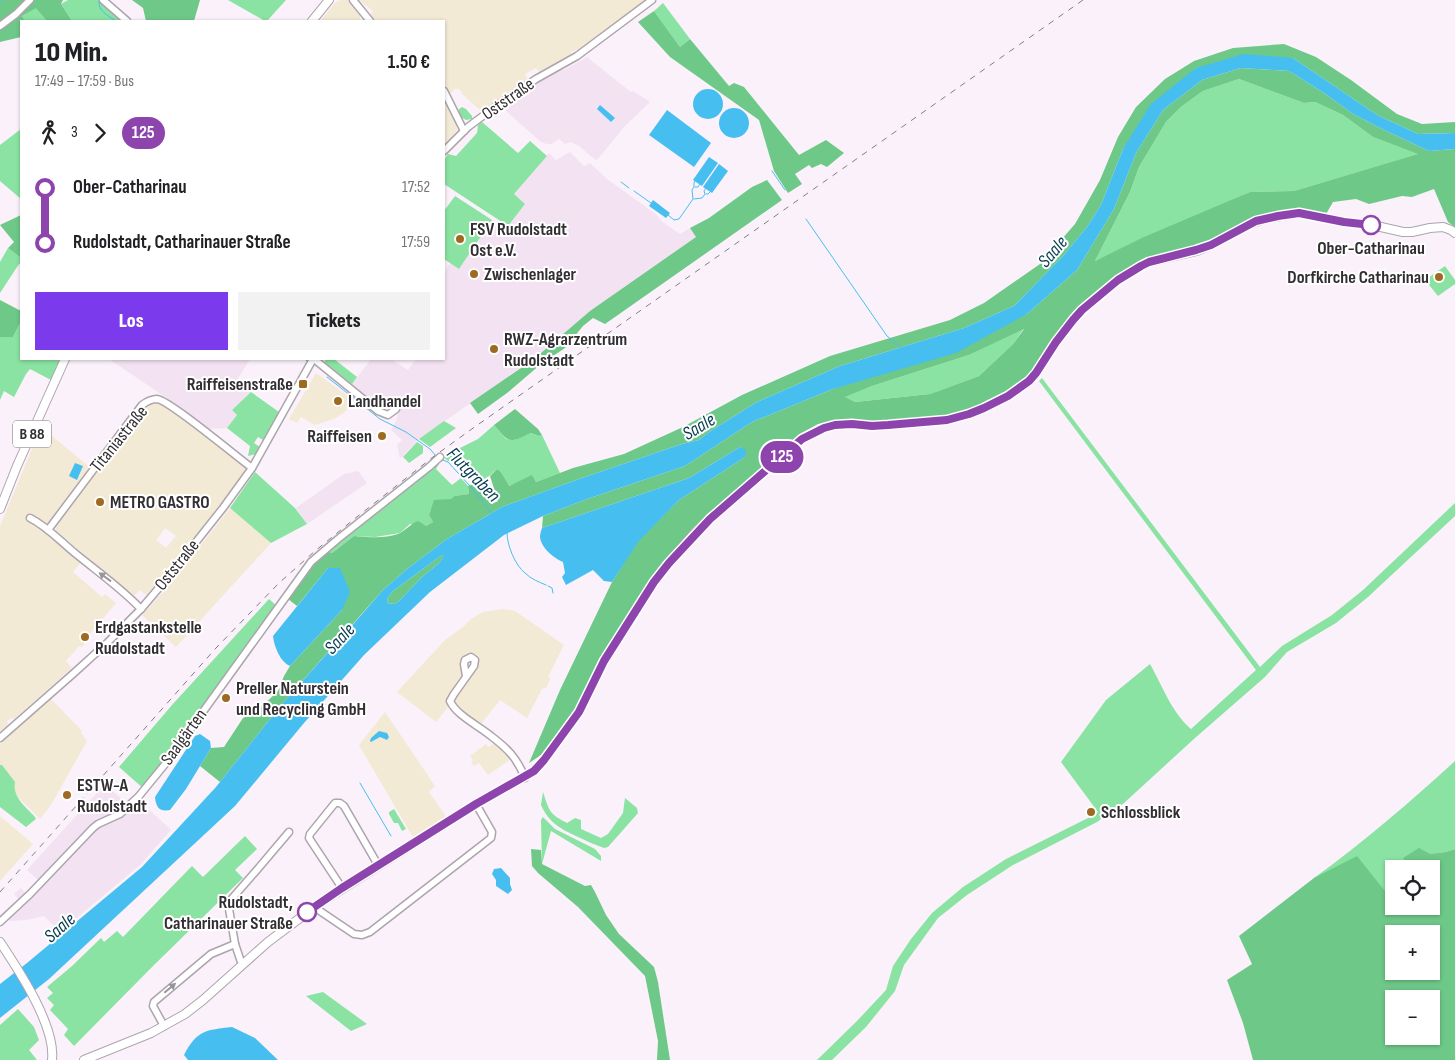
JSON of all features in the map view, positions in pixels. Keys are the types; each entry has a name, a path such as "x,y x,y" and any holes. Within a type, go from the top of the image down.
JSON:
{"main road":[{"path":"313,20 327,2"},
{"path":"84,1060 139,1038 185,1014 268,942 314,907 476,804 525,778 539,766 579,712 604,661 654,582 669,563 710,519 802,439 824,428 835,425 872,426 947,420 984,408 1008,396 1029,381 1064,331 1082,310 1118,280 1149,262 1204,248 1256,221 1299,213 1403,232 1443,227 1455,233"},
{"name":"B 88","path":"0,509 65,360"},
{"path":"0,942 22,977 46,1026 51,1044 52,1060"}],"street":[{"path":"0,26 30,0"},
{"path":"103,0 126,20"},
{"path":"327,2 334,0"},
{"path":"353,0 369,20"},
{"name":"Oststraße","path":"445,150 464,131 518,91 578,56 652,0"},
{"path":"445,93 464,131"},
{"name":"Oststraße","path":"0,738 74,673 141,609 201,537 252,468 313,360"},
{"path":"315,360 378,411 388,415 396,409"},
{"name":"Titaniastraße","path":"48,530 142,405 152,400 158,399 163,401 252,468"},
{"name":"Saalgärten","path":"0,922 30,894 93,828 120,814 138,798 166,763 311,562 439,458"},
{"path":"30,518 43,525 73,552 122,590 141,609"},
{"path":"466,676 450,701 452,705 505,747 518,762 525,778"},
{"path":"342,888 309,838 310,834 335,803 340,803 344,806 378,865"},
{"path":"314,907 354,934 362,935 370,932 491,838 492,832 476,804"},
{"path":"242,965 235,944 228,902 288,832"},
{"path":"164,1026 153,1006 154,1002 211,954 235,944"}],"shaded area":[{"path":"347,0 360,15 360,20 321,20 336,2"},
{"path":"359,0 645,0 579,49 571,52 571,55 540,73 536,68 525,74 528,80 481,111 459,89 455,89 450,94 445,86 445,20 373,20 370,15 373,11"},
{"path":"587,57 631,92 633,91 650,102 624,127 597,160 571,142 565,144 559,139 552,144 541,142 506,111 516,100 517,94 561,69 564,70"},
{"path":"445,103 456,125 457,130 445,145"},
{"path":"570,152 584,166 590,163 607,179 680,234 690,228 696,237 590,311 534,359 419,439 400,459 397,445 402,440 391,430 398,412 392,402 383,409 352,384 370,360 393,360 408,370 415,360 445,360 445,271 450,263 459,269 492,220 505,230 525,204 513,195 549,153 556,160"},
{"path":"110,360 249,360 236,382 251,392 232,410 237,415 227,428 207,429"},
{"path":"316,373 354,400 345,412 334,419 315,425 301,417 297,423 289,419"},
{"path":"158,401 188,420 243,464 245,470 233,489 163,577 146,595 140,590 134,596 56,531 56,523 122,436 127,433 125,431 145,405","holes":["165,528 176,536 166,548 156,540"]},
{"path":"41,427 92,469 45,531 82,561 73,572 102,597 105,594 116,603 89,635 91,636 82,647 79,646 66,661 72,668 14,719 11,718 7,721 8,725 0,731 0,526"},
{"path":"358,471 367,483 307,524 296,508 344,474"},
{"path":"230,508 271,543 176,647 142,615 167,588"},
{"path":"503,609 515,611 564,645 548,677 550,679 547,687 542,689 527,718 500,700 481,724 462,712 455,704 456,697 478,665 477,658 470,654 463,658 462,680 447,697 448,707 436,722 397,692 445,640 471,619 483,612"},
{"path":"51,699 82,731 81,733 87,741 51,805 40,819 12,791 0,764 0,744"},
{"path":"385,712 435,786 429,792 447,818 414,839 359,745"},
{"path":"495,743 511,759 488,775 479,763 474,766 470,756 486,744 488,747"},
{"path":"105,784 127,804 130,810 139,800 171,830 140,865 60,932 44,916 10,921 7,918 23,904 14,894 21,888 26,894 39,881 27,870"},
{"path":"0,816 33,844 0,881"}],"green space":[{"path":"0,0 63,0 61,4 71,20 46,20 36,8 22,16 24,20 20,20 20,37 0,42"},
{"path":"68,0 100,0 124,20 71,20 61,4"},
{"path":"132,0 200,0 194,20 146,20 143,8"},
{"path":"228,0 286,0 268,20 263,20"},
{"path":"663,3 690,39 680,47 654,11"},
{"path":"36,7 46,20 24,20 22,16"},
{"path":"654,11 680,47 690,39 729,86 734,83 744,87 799,155 826,140 844,153 827,167 821,164 812,168 809,165 795,174 802,184 788,193 774,171 759,120 670,57 638,22"},
{"path":"1284,44 1316,57 1397,114 1422,124 1455,122 1455,133 1418,134 1377,115 1293,58 1196,68 1123,149 1101,205 1087,227 1063,256 1014,306 964,328 840,366 757,402 699,440 579,479 502,507 447,539 407,569 382,591 282,704 220,782 200,766 211,748 224,747 243,718 256,712 278,691 290,666 342,610 328,568 297,606 288,599 321,555 327,551 332,553 354,536 393,536 418,521 426,526 433,522 429,515 434,500 451,499 454,496 469,494 468,486 473,484 492,504 498,501 490,476 497,469 501,472 509,486 532,475 536,482 573,468 624,454 683,427 742,395 830,356 950,320 984,303 1040,264 1075,224 1100,180 1118,137 1136,107 1165,79 1194,61 1233,48"},
{"path":"1241,68 1289,71 1353,114 1380,128 1429,151 1455,149 1455,227 1448,222 1434,189 1412,197 1402,196 1369,204 1356,199 1333,202 1326,214 1293,211 1267,214 1245,222 1205,243 1145,258 1117,276 1085,301 1052,340 1030,375 1006,393 982,405 948,416 872,423 853,419 836,421 818,424 800,434 766,467 693,528 653,577 602,657 579,709 553,747 529,763 560,690 612,582 637,542 679,500 745,457 740,447 689,478 542,528 543,516 685,466 752,422 1027,314 1077,270 1114,209 1136,153 1163,110 1202,80","holes":["1239,79 1304,103 1315,102 1343,115 1373,137 1418,154 1294,191 1250,192 1144,237 1095,261 1130,192 1139,167 1166,122 1182,106 1203,91","1024,329 1013,344 979,376 930,394 855,402 845,397 872,386 969,355"]},
{"path":"1239,79 1304,103 1315,102 1343,115 1373,137 1419,154 1294,191 1250,192 1095,261 1130,192 1139,167 1166,122 1182,106 1203,91"},
{"path":"462,107 472,116 472,119 466,120 461,117 458,113"},
{"path":"482,122 518,153 530,141 547,156 514,194 525,204 508,226 445,185 445,158 448,154 456,156 477,133 478,125"},
{"path":"20,130 20,198 0,181 0,145"},
{"path":"767,180 782,200 605,324 593,318 583,326 565,348 541,364 507,393 478,414 470,403 534,359 590,311 696,237 690,228 709,218 752,187"},
{"name":"FSV Rudolstadt Ost e.V.","path":"455,196 492,220 459,269 445,260 445,210"},
{"path":"20,215 20,257 8,248 14,242 0,225"},
{"path":"8,248 20,257 20,264 0,293 0,262"},
{"path":"1445,266 1455,280 1455,284 1438,296 1425,280"},
{"path":"0,300 20,310 20,323 13,337 0,337"},
{"path":"20,323 20,360 60,360 51,380 30,369 14,397 4,391 0,400 0,337 13,337"},
{"path":"1024,328 1013,344 979,376 930,394 855,402 844,397 872,386 969,355"},
{"path":"325,360 335,360 357,377 352,384 325,363"},
{"path":"1042,378 1260,667 1282,646 1332,615 1363,590 1455,503 1455,516 1368,597 1336,623 1287,652 1265,677 1124,803 1097,822 1013,865 967,895 938,918 904,965 895,991 866,1027 832,1060 817,1060 886,990 893,966 911,939 932,913 963,887 1006,859 1098,812 1061,762 1106,700 1150,664 1178,715 1191,729 1256,670 1039,381"},
{"path":"251,392 279,412 263,440 258,437 254,443 260,447 256,454 248,456 250,446 227,428 237,415 232,410"},
{"path":"515,409 538,429 542,435 539,436 531,433 514,440 503,436 494,425"},
{"path":"444,421 456,428 430,447 419,439"},
{"path":"494,425 506,439 514,440 531,433 539,436 542,435 560,473 536,482 532,476 508,486 501,472 497,469 481,483 444,458 448,454 478,439"},
{"path":"417,442 423,446 423,453 409,463 403,457"},
{"path":"438,462 439,464 436,469 452,485 461,478 468,486 469,494 454,496 431,509 429,515 433,522 426,526 410,524 400,533 375,537 354,536 332,553 327,551 401,492 416,483 419,477"},
{"path":"255,472 295,508 307,524 271,543 230,508"},
{"path":"442,555 445,555 439,563 422,577 399,601 395,604 387,603 388,597 393,591"},
{"path":"269,599 277,606 144,789 119,767 172,705"},
{"path":"1455,761 1455,849 1404,858 1405,860 1385,860 1385,899 1314,878 1351,850"},
{"path":"0,765 15,782 16,792 20,801 36,819 26,827 0,807"},
{"path":"543,792 548,807 556,817 567,823 575,818 581,820 581,829 601,838 608,834 623,813 625,798 637,808 638,813 608,847 604,848 556,825 541,805"},
{"path":"394,809 406,829 402,831 398,823 394,823 389,814"},
{"path":"543,817 555,829 595,849 601,856 601,861 551,831 542,864 541,820"},
{"path":"245,836 257,849 235,870 243,878 74,1046 64,1035 68,1029 50,1010 54,1005 47,998 53,993 47,987 101,938 104,942 117,931 123,937 192,866 203,877"},
{"path":"1419,848 1430,854 1455,849 1455,1060 1253,1060 1243,1023 1227,980 1252,964 1239,936 1314,878 1357,856 1385,891 1385,915 1440,915 1440,860 1404,860 1403,858"},
{"path":"531,849 541,850 542,864 585,886 591,885 606,915 619,934 654,967 670,1060 657,1060 658,1041 645,976 578,907 538,873 532,866"},
{"path":"323,992 367,1024 351,1031 306,996"},
{"path":"18,1009 34,1027 39,1040 29,1050 37,1060 0,1060 0,1025"}],"water":[{"name":"Saale","path":"1244,54 1293,58 1377,115 1418,134 1455,133 1455,149 1429,151 1380,128 1353,114 1289,71 1241,68 1202,80 1163,110 1136,153 1114,209 1077,270 1027,314 956,353 833,389 752,422 685,466 587,499 543,516 504,535 430,592 364,655 235,806 49,979 0,1018 0,984 142,867 216,787 282,704 382,591 407,569 447,539 502,507 579,479 699,440 757,402 840,366 964,328 1014,306 1063,256 1087,227 1101,205 1123,149 1151,104 1196,68","holes":["442,555 444,556 399,601 395,604 387,603 388,597 393,591"]},
{"path":"708,89 714,90 722,98 722,110 714,118 708,119 702,118 694,110 693,104 694,98 702,90"},
{"path":"600,105 615,118 611,122 597,109"},
{"path":"734,108 740,109 748,117 748,129 740,137 734,138 728,137 720,129 719,123 720,117 728,109"},
{"path":"667,110 711,143 694,167 649,135"},
{"path":"709,157 718,163 702,186 693,180"},
{"path":"719,164 728,171 712,193 703,187"},
{"path":"653,200 670,213 666,218 649,206"},
{"path":"740,447 746,450 745,457 679,500 638,542 612,582 604,581 593,570 566,585 562,577 565,573 563,562 545,549 540,537 542,528 689,478"},
{"path":"75,463 83,466 77,480 69,476"},
{"path":"328,568 340,568 350,592 342,610 290,666 283,661 278,653 273,636"},
{"path":"379,731 387,733 389,737 387,740 380,737 371,742 371,738"},
{"path":"200,734 210,741 211,748 186,789 170,810 161,810 156,804 155,797 195,736"},
{"path":"501,868 510,878 512,890 508,894 496,886 496,880 492,874 494,869"},
{"path":"232,1027 255,1038 278,1060 188,1060 184,1055 193,1040 203,1033"}],"waterway":[{"name":"Flutgraben","path":"99,1 102,11 114,20"},
{"path":"772,171 785,190"},
{"path":"668,215 674,220 679,219 693,199 692,190 695,181"},
{"path":"621,182 629,188"},
{"path":"695,187 698,187 700,184"},
{"path":"694,199 702,198 706,188"},
{"path":"634,191 651,203"},
{"path":"706,194 710,192"},
{"path":"806,219 887,336 902,348"},
{"name":"Flutgraben","path":"327,377 380,419 406,432 430,449 437,457"},
{"name":"Flutgraben","path":"440,459 448,462 492,513"},
{"path":"507,533 510,549 518,565 530,577 546,585"},
{"path":"548,586 552,588 553,593"},
{"path":"360,783 391,836"}],"railway":[{"path":"0,892 216,648 279,583 315,551 433,457 476,426 1083,0"}],"bus line":[{"name":"125","path":"307,912 476,804 525,778 534,771 579,712 604,661 654,582 669,563 692,536 710,519 811,433 844,424 872,426 947,420 984,408 1008,396 1029,381 1073,320 1118,280 1149,262 1186,254 1211,245 1256,221 1299,213 1371,225"}],"place":[{"name":"Ober-Catharinau","path":"1371,225"},
{"name":"FSV Rudolstadt Ost e.V.","path":"460,239"},
{"name":"Zwischenlager","path":"474,274"},
{"name":"Dorfkirche Catharinau","path":"1439,277"},
{"name":"RWZ-Agrarzentrum Rudolstadt","path":"494,349"},
{"name":"Raiffeisenstraße","path":"303,384"},
{"name":"Landhandel","path":"338,401"},
{"name":"Raiffeisen","path":"382,436"},
{"name":"METRO GASTRO","path":"100,502"},
{"name":"Erdgastankstelle Rudolstadt","path":"85,637"},
{"name":"Preller Naturstein und Recycling GmbH","path":"226,698"},
{"name":"ESTW-A Rudolstadt","path":"67,795"},
{"name":"Schlossblick","path":"1091,812"},
{"name":"Rudolstadt, Catharinauer Straße","path":"307,912"}]}
